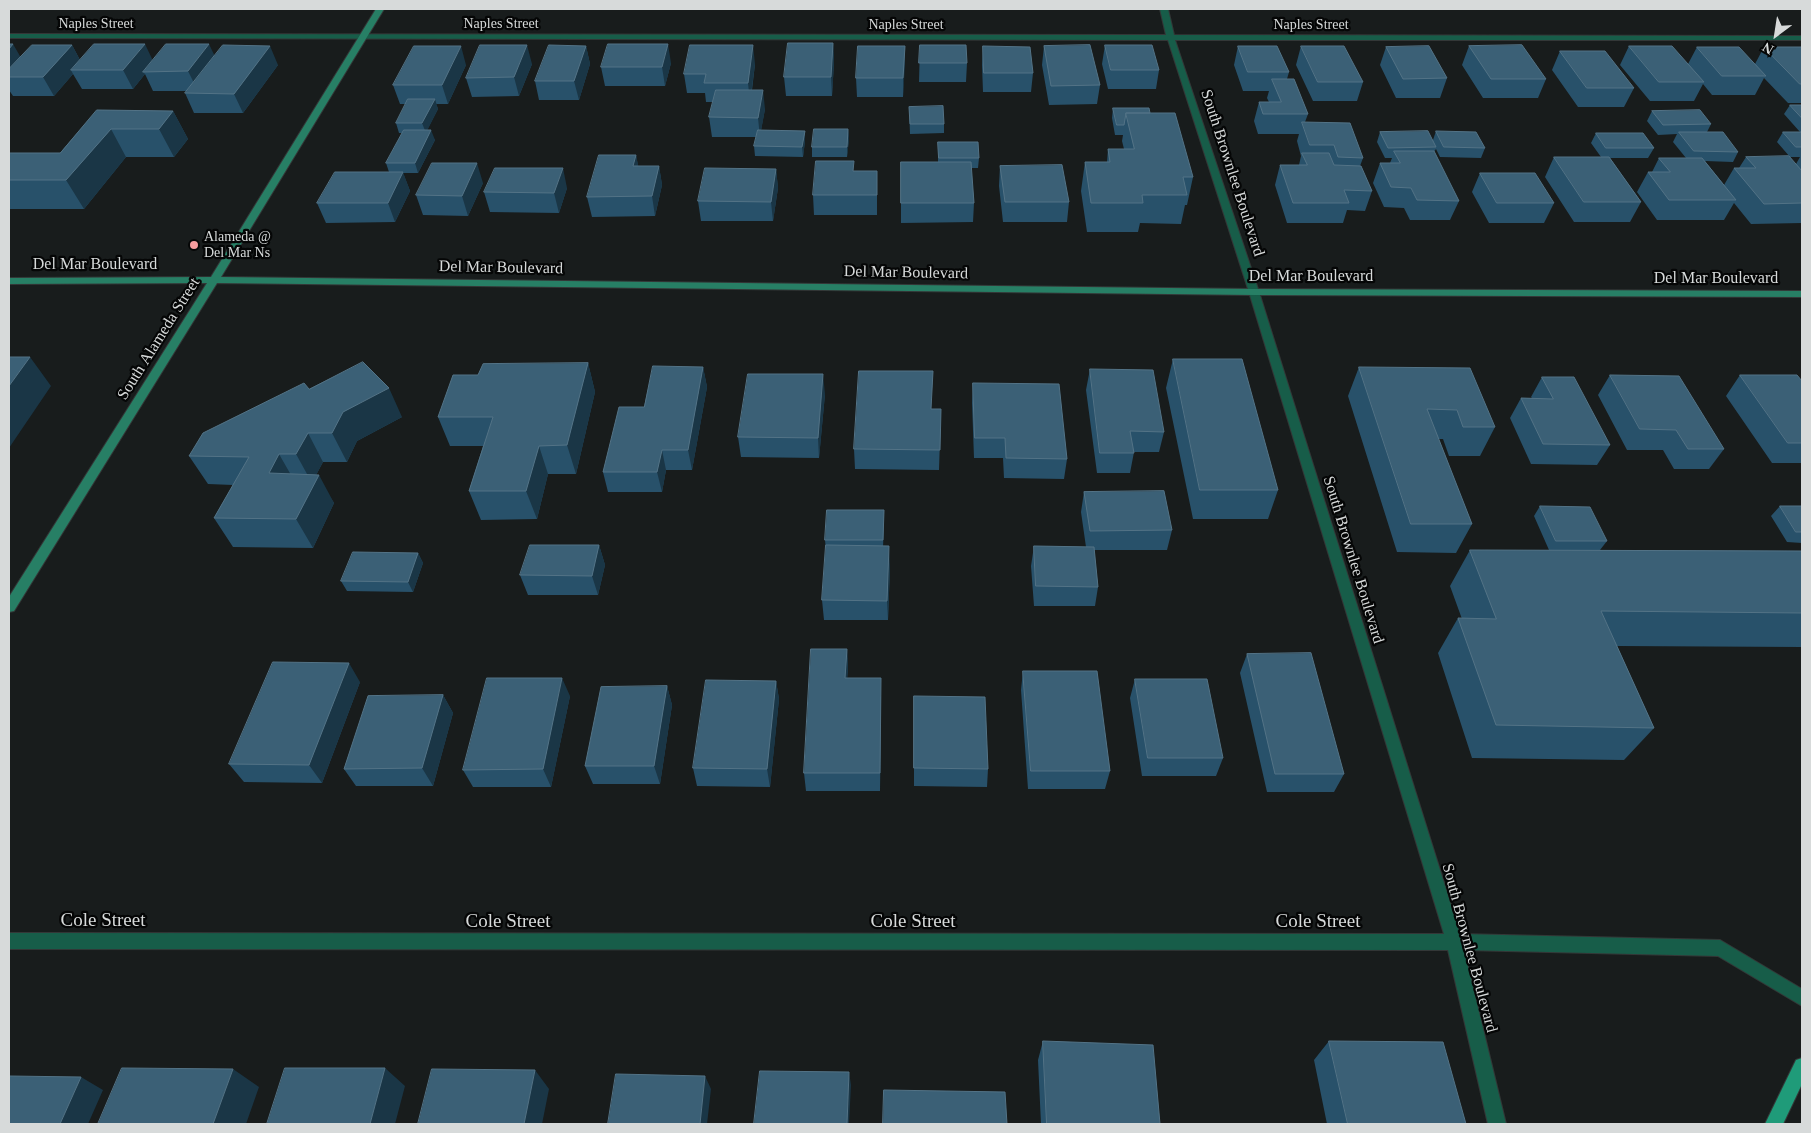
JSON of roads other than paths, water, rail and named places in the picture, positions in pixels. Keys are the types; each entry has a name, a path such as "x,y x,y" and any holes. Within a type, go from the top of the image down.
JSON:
{"main road":[{"path":"1774,1124 1802,1066"}],"street":[{"name":"South Alameda Street","path":"9,607 214,280 380,9"},
{"name":"South Brownlee Boulevard","path":"1164,9 1254,292 1454,942 1497,1124"},
{"name":"Naples Street","path":"9,36 1802,38"},
{"name":"Del Mar Boulevard","path":"9,281 214,280 1254,292 1802,294"},
{"name":"Cole Street","path":"9,941 1454,942 1720,948 1802,998"}],"place":[{"name":"Alameda @ Del Mar Ns","path":"194,245"}]}
